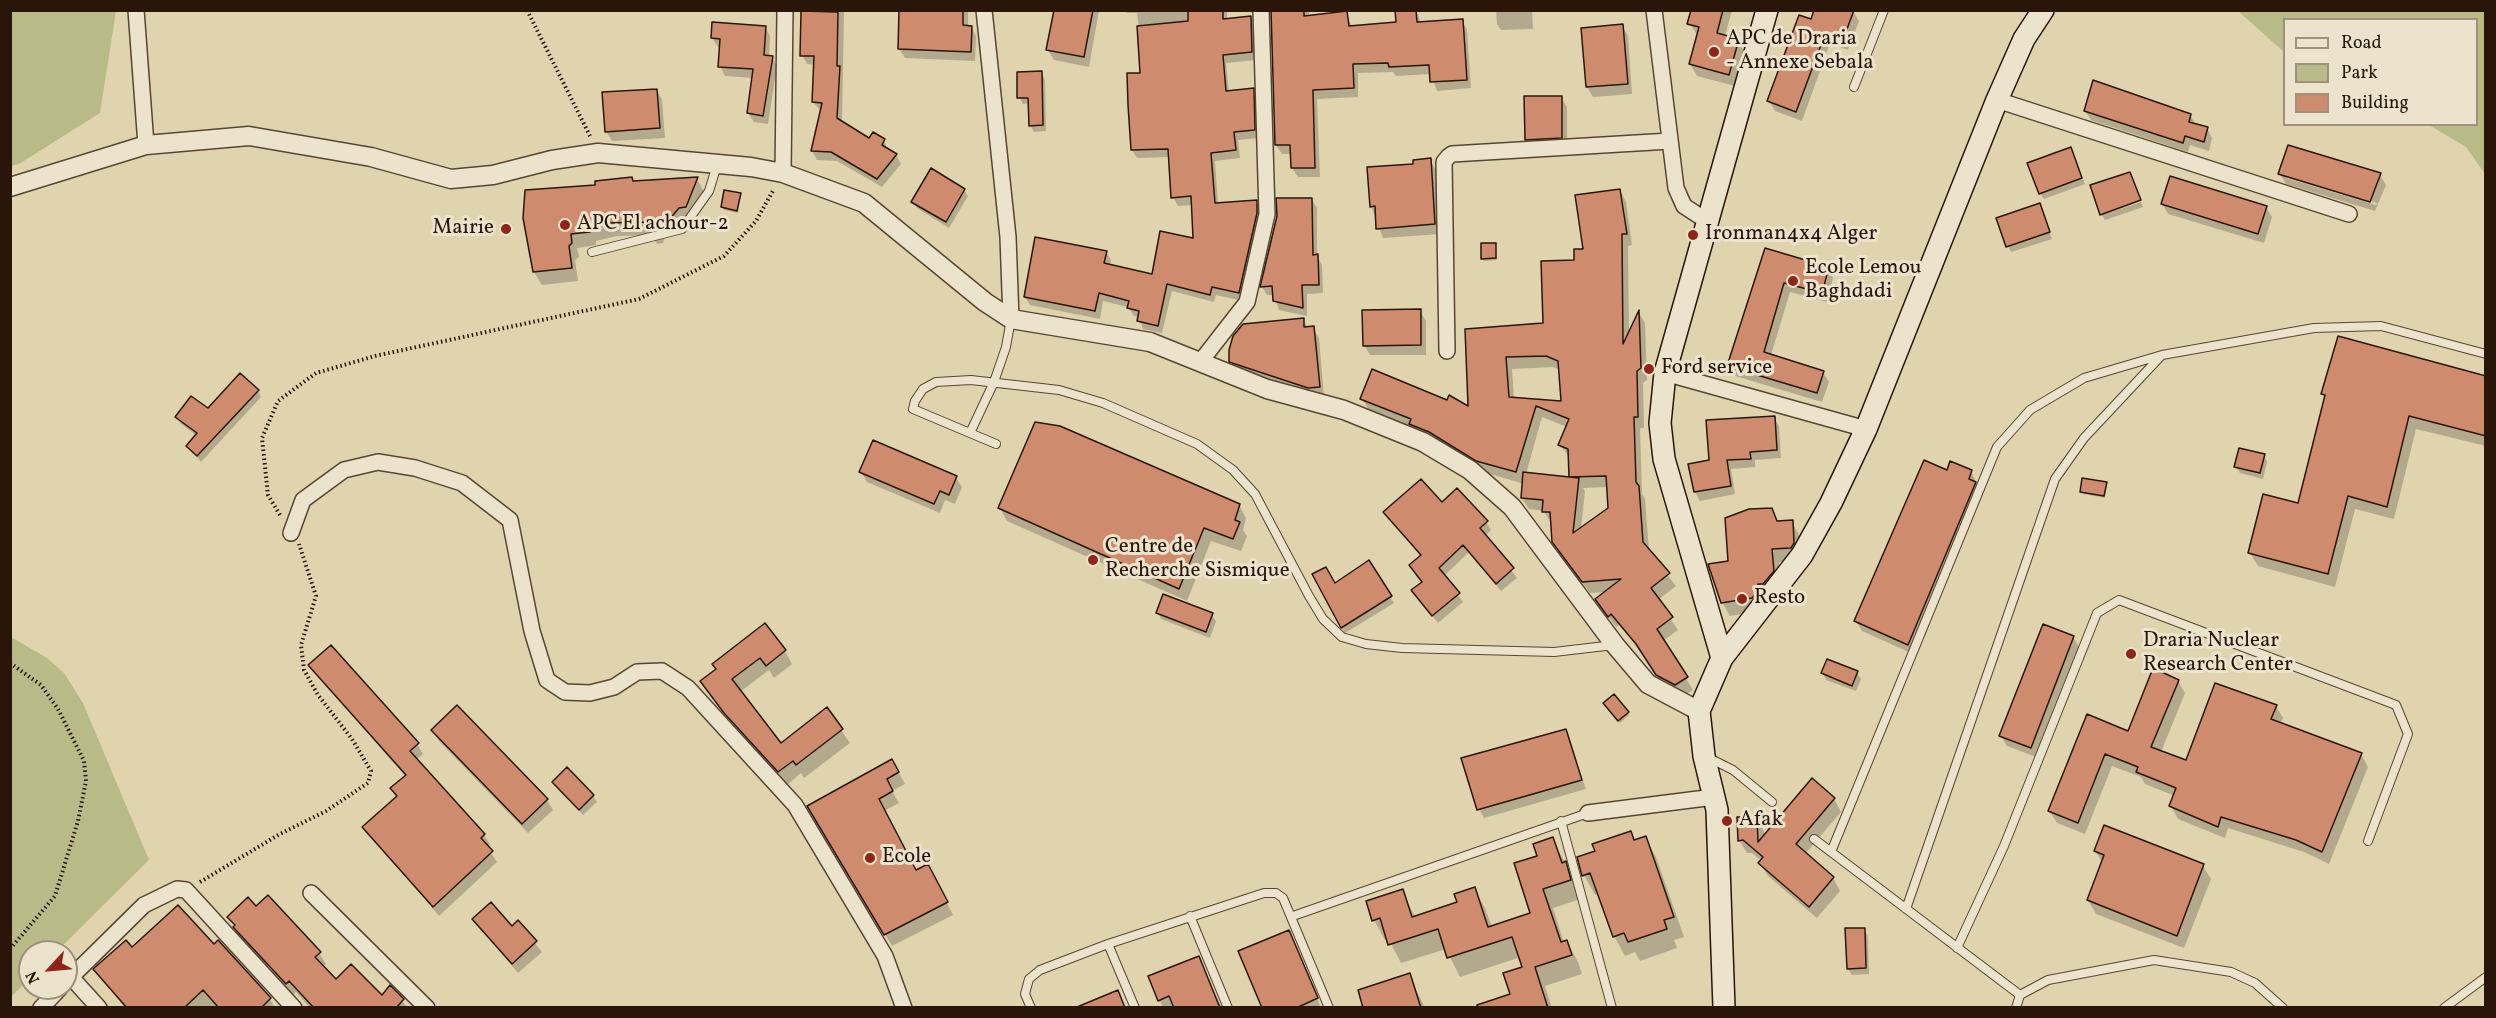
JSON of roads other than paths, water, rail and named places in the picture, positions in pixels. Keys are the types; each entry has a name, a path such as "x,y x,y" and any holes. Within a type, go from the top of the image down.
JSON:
{"main road":[{"path":"1722,658 1664,459 1660,423 1665,373 1767,10"},
{"path":"1724,1008 1717,810 1704,756 1699,711 1722,658 1802,555 1831,503 1866,429 1996,100 2024,39 2043,10"}],"street":[{"path":"136,10 146,145"},
{"path":"783,173 785,10"},
{"path":"984,10 1008,237 1011,319"},
{"path":"1201,361 1247,302 1267,214 1261,10"},
{"path":"1654,10 1676,188 1684,206 1707,221"},
{"path":"1996,100 2349,214"},
{"path":"10,187 146,145 249,136 371,157 451,179 493,175 552,160 598,153 751,167 783,173 864,203 985,302 1011,319 1150,342 1267,389 1344,410 1423,442 1470,470 1512,507 1615,645 1648,684 1699,711"},
{"path":"1448,351 1444,162 1448,157 1452,154 1670,141"},
{"path":"1665,373 1866,429"},
{"path":"291,532 303,500 344,470 378,462 415,468 462,483 510,520 532,631 547,680 565,692 590,693 614,687 637,672 662,671 688,688 795,805 885,956 904,1008"},
{"path":"1588,813 1714,797"},
{"path":"78,970 144,905 177,889 186,890 294,1008"},
{"path":"311,893 427,1008"},
{"path":"78,991 99,1008"}],"lane":[{"path":"1854,87 1884,10"},
{"path":"592,252 682,229 709,191 717,165"},
{"path":"970,433 994,382 1006,347 1011,319"},
{"path":"1831,852 1997,447 2030,410 2084,378 2162,355 2314,328 2381,326 2486,354"},
{"path":"1906,909 2055,479 2084,438 2162,355"},
{"path":"996,444 913,409 915,401 923,389 936,382 971,380 1059,390 1103,404 1197,444 1233,470 1255,494 1309,596 1323,619 1342,637 1366,644 1402,648 1554,652 1615,645"},
{"path":"1957,948 2004,846 2097,613 2119,600 2396,705 2408,734 2368,841"},
{"path":"1704,756 1733,770 1772,802"},
{"path":"1293,916 1588,813"},
{"path":"1561,822 1612,1008"},
{"path":"1814,839 2020,995"},
{"path":"1031,1008 1025,994 1029,980 1040,970 1190,916 1264,893 1276,893 1283,898 1293,916 1329,1008"},
{"path":"1190,916 1228,1008"},
{"path":"1108,944 1135,1008"},
{"path":"2016,1008 2020,995 2048,980 2154,960 2231,972 2255,983 2283,1008"},
{"path":"2444,1008 2486,977"}],"place":[{"name":"APC de Draria - Annexe Sebala","path":"1714,52"},
{"name":"APC El achour-2","path":"565,225"},
{"name":"Mairie","path":"506,229"},
{"name":"Ironman4x4 Alger","path":"1693,235"},
{"name":"Ecole Lemou Baghdadi","path":"1793,281"},
{"name":"Ford service","path":"1649,369"},
{"name":"Centre de Recherche Sismique","path":"1093,560"},
{"name":"Resto","path":"1742,599"},
{"name":"Draria Nuclear Research Center","path":"2131,654"},
{"name":"Afak","path":"1727,821"},
{"name":"Ecole","path":"870,858"}]}
